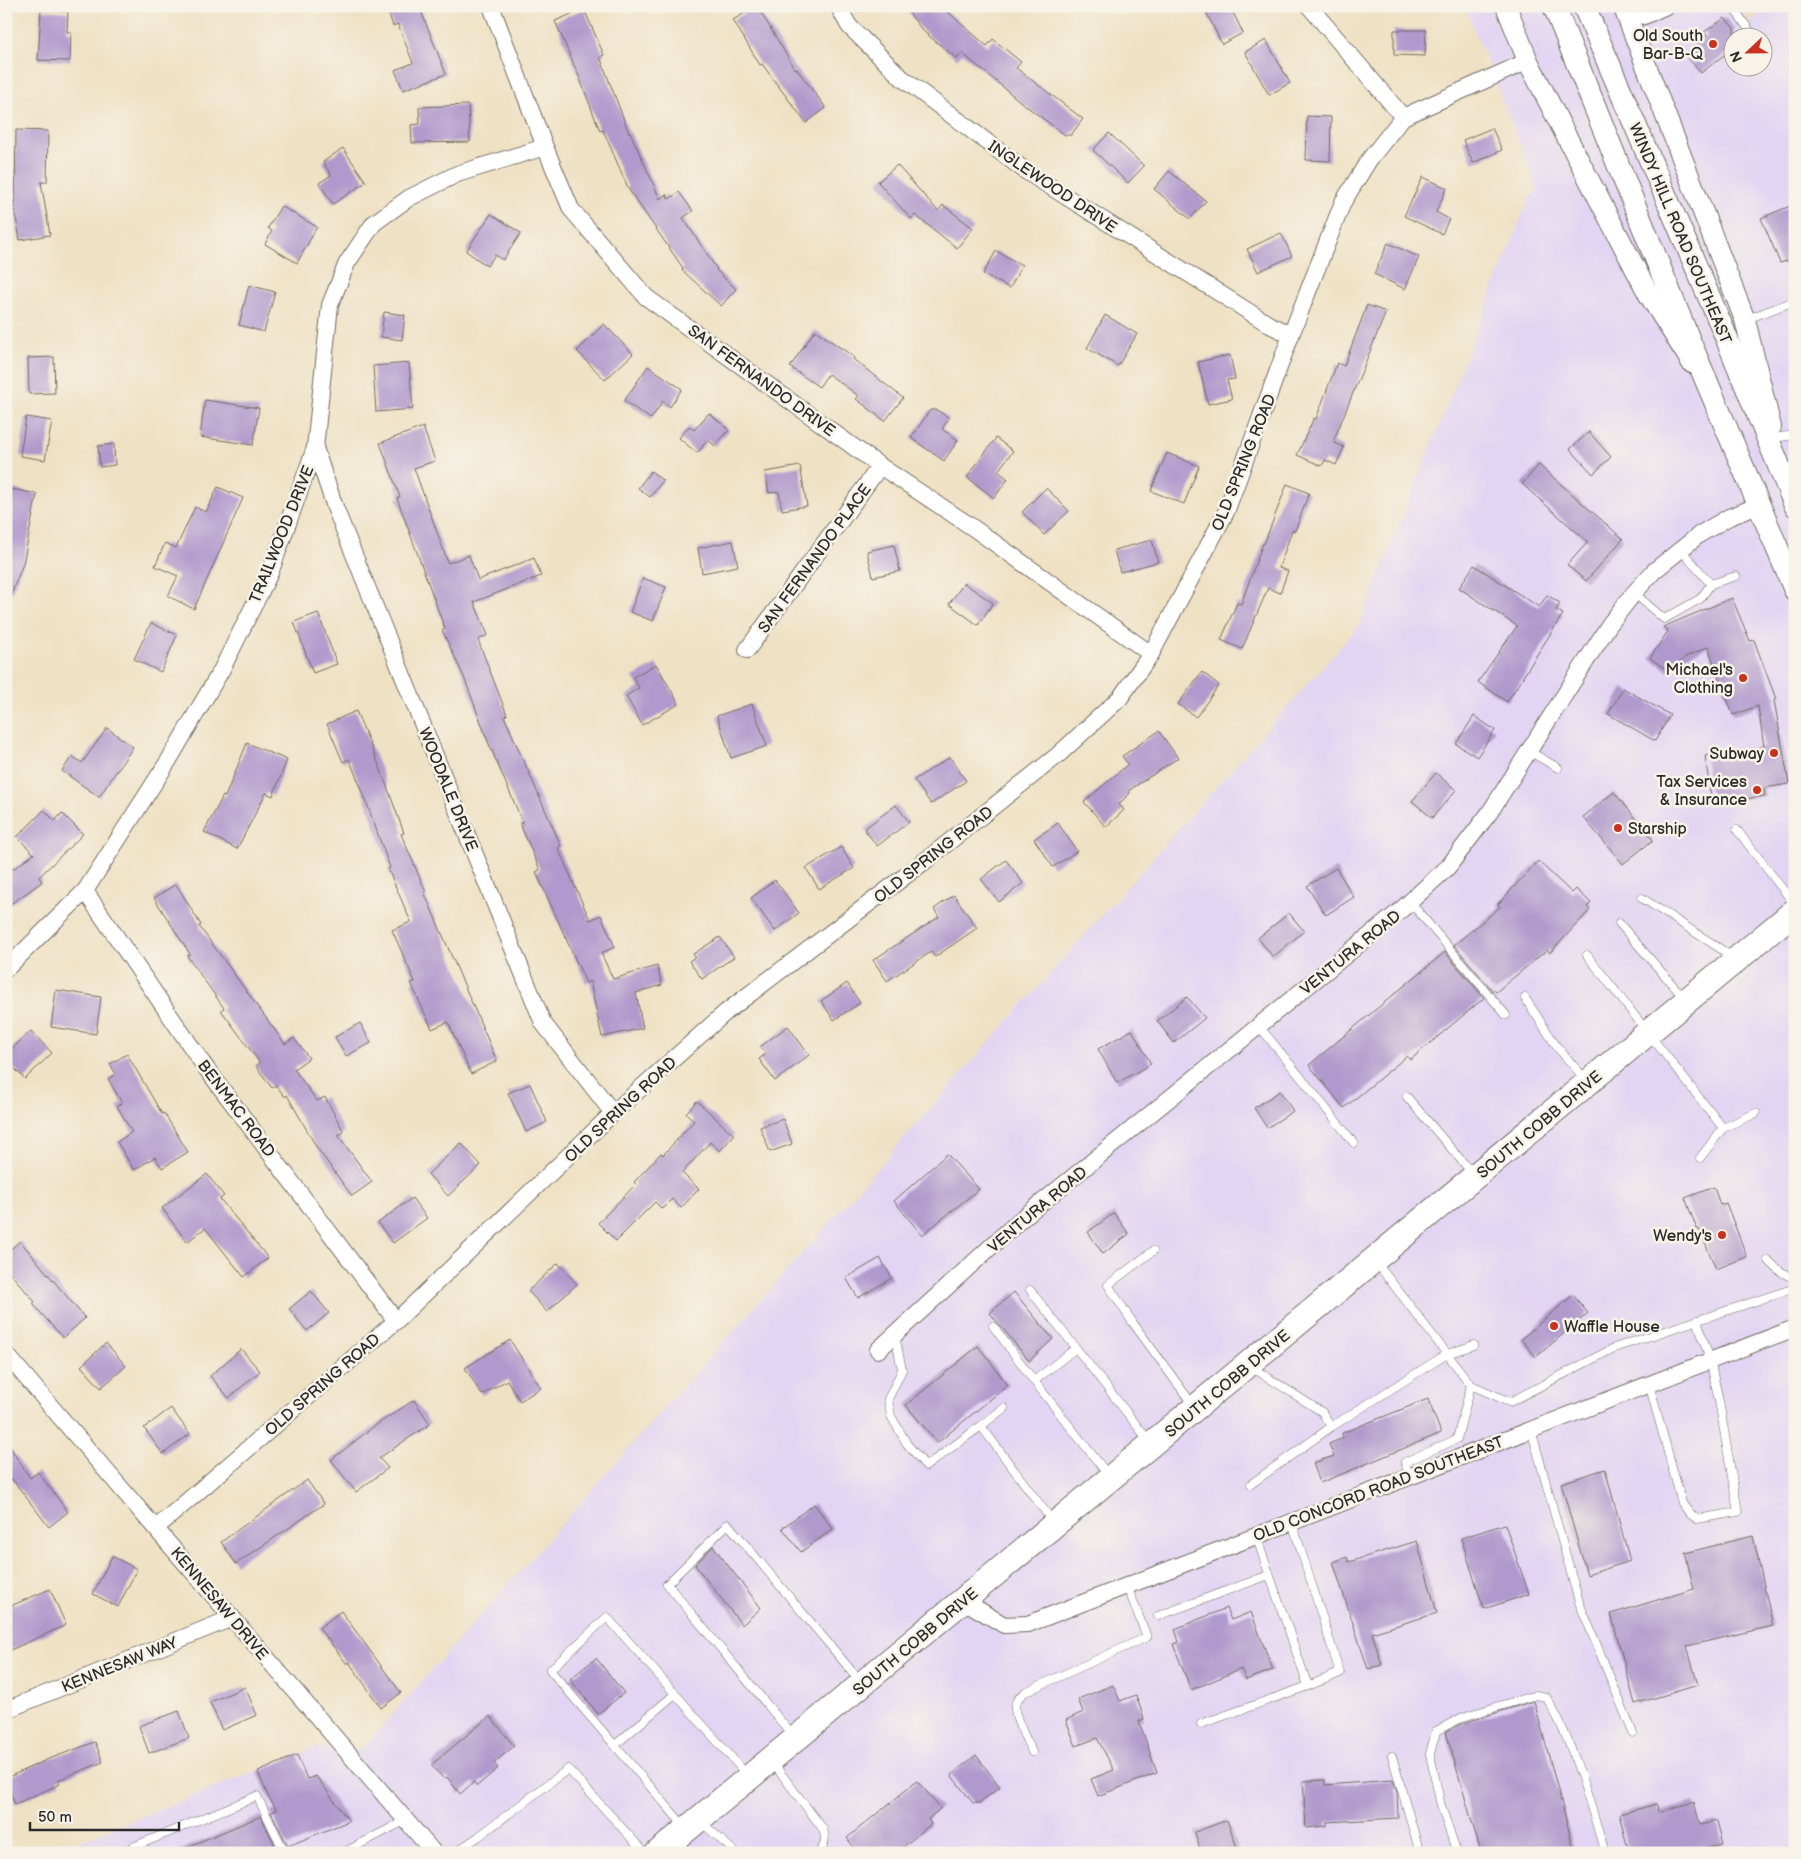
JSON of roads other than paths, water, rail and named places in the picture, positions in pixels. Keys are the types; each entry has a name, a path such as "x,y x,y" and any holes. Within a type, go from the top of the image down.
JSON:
{"main road":[{"name":"WINDY HILL ROAD SOUTHEAST","path":"1554,6 1711,391 1795,590"},
{"name":"WINDY HILL ROAD SOUTHEAST","path":"1584,6 1793,495"},
{"name":"SOUTH COBB DRIVE","path":"658,1853 1795,911"}],"street":[{"name":"SAN FERNANDO DRIVE","path":"491,6 545,147 572,208 646,297 880,466 972,527 1151,654"},
{"name":"INGLEWOOD DRIVE","path":"838,6 849,26 902,78 1027,172 1270,325 1291,335"},
{"path":"1309,6 1403,117"},
{"name":"WINDY HILL ROAD SOUTHEAST","path":"1506,6 1528,61 1649,295 1711,391"},
{"name":"WINDY HILL ROAD SOUTHEAST","path":"1623,6 1745,320 1777,461"},
{"path":"1644,16 1666,6"},
{"name":"OLD SPRING ROAD","path":"156,1528 396,1321 613,1113 726,1012 910,873 1058,754 1120,698 1151,654 1226,512 1291,335 1343,202 1369,160 1403,117 1528,61"},
{"name":"TRAILWOOD DRIVE","path":"6,969 84,891 170,760 222,669 270,573 315,448 330,306 347,263 374,223 409,198 457,174 545,147"},
{"name":"WOODALE DRIVE","path":"315,448 339,519 543,1023 613,1113"},
{"name":"SAN FERNANDO PLACE","path":"747,650 880,466"},
{"name":"VENTURA ROAD","path":"878,1350 1019,1221 1410,902 1448,866 1490,812 1609,625 1634,593 1654,571 1680,549 1714,526 1760,504"},
{"name":"BENMAC ROAD","path":"84,891 204,1064 396,1321"},
{"name":"OLD CONCORD ROAD SOUTHEAST","path":"964,1601 1004,1625 1028,1624 1795,1328"},
{"name":"KENNESAW DRIVE","path":"6,1354 434,1853"},
{"name":"KENNESAW WAY","path":"6,1710 232,1618"}],"lane":[{"path":"1732,6 1748,28"},
{"path":"1745,320 1792,302 1795,308"},
{"path":"1773,438 1795,435"},
{"path":"1680,549 1712,584"},
{"path":"1634,593 1664,620 1700,599 1712,584 1736,576"},
{"path":"1530,751 1558,768"},
{"path":"1737,830 1795,905"},
{"path":"1642,898 1737,959"},
{"path":"1410,902 1506,1015"},
{"path":"1619,923 1686,1001"},
{"path":"1587,955 1723,1128"},
{"path":"1525,998 1557,1047 1588,1083"},
{"path":"1259,1026 1354,1143"},
{"path":"1407,1098 1475,1177"},
{"path":"1700,1158 1723,1128 1756,1112"},
{"path":"1153,1251 1108,1285 1133,1323 1196,1409"},
{"path":"1375,1260 1471,1386 1510,1402 1614,1348 1795,1288"},
{"path":"1768,1260 1778,1270 1795,1278"},
{"path":"1030,1290 1152,1445"},
{"path":"1649,1384 1682,1503 1690,1514 1697,1519 1738,1512 1719,1401 1710,1360 1697,1320"},
{"path":"992,1326 1111,1479"},
{"path":"894,1335 902,1370 888,1399 891,1416 907,1444 926,1466 1004,1408"},
{"path":"1251,1484 1331,1427 1447,1354 1474,1344"},
{"path":"1034,1381 1076,1348"},
{"path":"1249,1365 1322,1412 1331,1427"},
{"path":"1408,1476 1405,1462 1457,1439 1471,1386"},
{"path":"980,1426 1055,1525"},
{"path":"1531,1429 1579,1602 1633,1733"},
{"path":"1201,1724 1340,1673 1292,1522"},
{"path":"796,1739 667,1584 728,1524 863,1684"},
{"path":"1256,1536 1308,1686"},
{"path":"1158,1616 1269,1575"},
{"path":"1032,1752 1014,1707 1018,1698 1024,1692 1147,1637 1128,1586"},
{"path":"736,1853 693,1824 614,1745 550,1670 607,1617 749,1777"},
{"path":"614,1745 675,1694"},
{"path":"1457,1853 1442,1806 1430,1754 1436,1731 1463,1717 1536,1695 1546,1697 1556,1714 1577,1767 1605,1853"},
{"path":"1392,1756 1420,1853"},
{"path":"770,1760 823,1829 826,1838 823,1849 818,1853"},
{"path":"454,1853 568,1769 645,1853"},
{"path":"135,1853 133,1847 257,1796 285,1853"},
{"path":"343,1853 406,1820"}],"place":[{"name":"Old South Bar-B-Q","path":"1713,44"},
{"name":"Michael's Clothing","path":"1743,678"},
{"name":"Subway","path":"1774,753"},
{"name":"Tax Services & Insurance","path":"1757,790"},
{"name":"Starship","path":"1618,828"},
{"name":"Wendy's","path":"1722,1235"},
{"name":"Waffle House","path":"1554,1326"}]}
